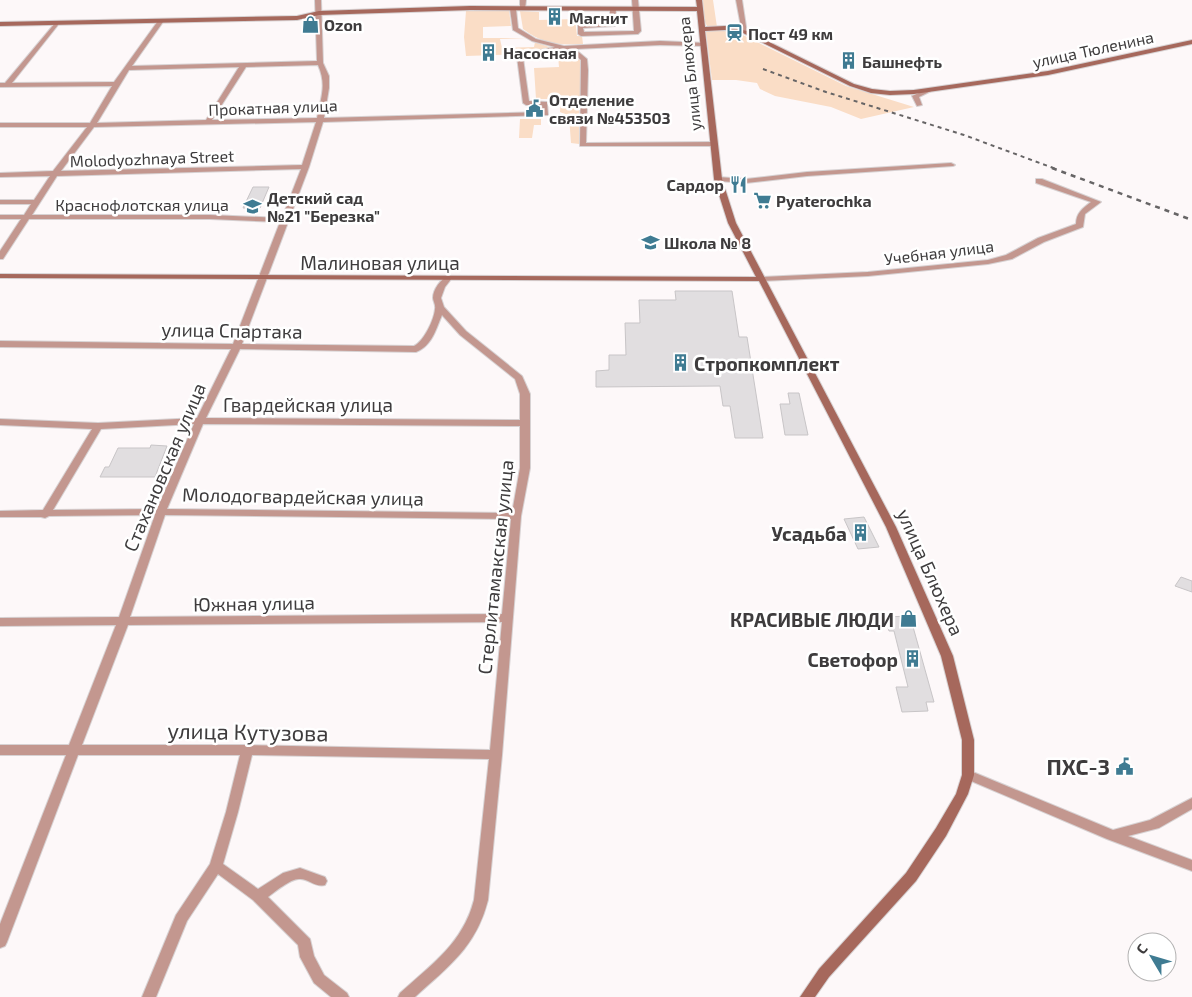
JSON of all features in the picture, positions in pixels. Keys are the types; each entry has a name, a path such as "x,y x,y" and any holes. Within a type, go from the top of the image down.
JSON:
{"main road":[{"name":"улица Блюхера","path":"699,0 718,179 732,223 891,527 947,656 968,740 968,775 962,794 941,832 911,876 824,973 807,997"},
{"path":"0,24 296,18 319,13 513,8 699,9"},
{"name":"улица Тюленина","path":"702,29 725,28 745,32 860,88 890,93 930,90 1048,73 1192,42"},
{"name":"Малиновая улица","path":"0,276 761,279"}],"street":[{"name":"Стахановская улица","path":"0,942 4,917 75,750 123,622 161,512 200,421 237,346 305,166 320,119 326,88 326,76 320,63 318,0"},
{"path":"523,0 523,9"},
{"path":"613,9 613,25 580,26 581,34 636,33 638,31 635,0"},
{"path":"739,0 745,32"},
{"path":"513,8 515,29 534,40 561,48 704,44"},
{"path":"0,257 55,174 93,124 116,84 160,22"},
{"path":"8,84 56,24"},
{"name":"Прокатная улица","path":"0,125 546,114 545,103 526,103 520,58 530,53 561,48"},
{"name":"улица Блюхера","path":"561,48 572,50 584,59 582,145 713,144"},
{"path":"129,68 320,63"},
{"path":"208,122 243,66"},
{"path":"0,84 116,84"},
{"path":"919,105 915,96 930,90"},
{"path":"718,179 746,181 798,175 951,165"},
{"name":"Molodyozhnaya Street","path":"0,175 305,166"},
{"name":"Учебная улица","path":"761,279 868,274 988,262 1009,257 1041,240 1080,225 1079,218 1082,212 1097,202 1039,181"},
{"path":"0,202 37,202"},
{"name":"Краснофлотская улица","path":"0,217 210,217 284,220"},
{"path":"440,308 437,298 441,286 448,278"},
{"name":"улица Спартака","path":"0,344 416,349 421,347 427,339 440,308"},
{"name":"Стерлитамакская улица","path":"405,997 455,952 476,919 481,900 496,754 516,516 525,468 525,394 519,378 464,333 440,308"},
{"name":"Гвардейская улица","path":"0,422 98,426 200,421 526,423"},
{"path":"44,514 98,426"},
{"name":"Молодогвардейская улица","path":"0,514 161,512 516,516"},
{"name":"Южная улица","path":"0,622 508,618"},
{"name":"улица Кутузова","path":"0,750 246,750 496,754"},
{"path":"149,997 181,919 216,866 232,812 246,750"},
{"path":"968,775 1192,866"},
{"path":"1112,835 1154,824 1192,803"},
{"path":"216,866 258,896 305,943 307,957 319,979 342,997"},
{"path":"258,896 288,877 300,873 320,881"}],"shaded area":[{"path":"703,0 713,0 717,27 707,26 704,20"},
{"path":"509,10 511,26 483,27 483,38 527,38 500,39 502,48 534,47 535,42 552,48 523,54 466,56 464,37 466,11"},
{"path":"520,11 539,12 539,20 575,19 577,36 582,36 583,44 558,44 537,38 523,29"},
{"path":"711,30 737,32 846,86 914,107 861,119 831,107 775,96 760,89 757,83 736,80 712,80 706,32"},
{"path":"562,50 572,51 582,59 579,144 571,143 569,116 560,112 561,99 536,99 534,68 559,67 558,56 562,56"},
{"path":"520,119 541,119 541,125 534,125 532,138 519,138"}],"building":[{"path":"253,187 269,187 260,208 243,208"},
{"name":"Стропкомплект","path":"675,291 732,291 739,337 747,337 763,438 735,438 730,406 723,406 720,386 596,387 596,371 609,370 609,355 626,355 625,323 640,323 639,300 676,300"},
{"name":"Стропкомплект","path":"788,393 799,393 808,435 785,435 780,404 790,404"},
{"path":"151,445 167,446 155,477 100,477 105,467 109,467 118,448 150,448"},
{"name":"Усадьба","path":"864,517 879,547 858,549 844,519"},
{"path":"1181,577 1192,581 1192,592 1175,586"},
{"name":"Светофор","path":"910,616 934,702 926,702 928,711 902,712 896,687 908,687 894,631 889,631 885,617"}],"railway":[{"path":"763,69 826,92 964,135 1056,169"},
{"path":"1052,168 1192,220"}],"place":[{"name":"Магнит","path":"555,17"},
{"name":"Ozon","path":"310,24"},
{"name":"Пост 49 км","path":"734,33"},
{"name":"Насосная","path":"489,52"},
{"name":"Башнефть","path":"848,61"},
{"name":"Отделение связи №453503","path":"535,108"},
{"name":"Сардор","path":"738,184"},
{"name":"Pyaterochka","path":"762,200"},
{"name":"Детский сад №21 \"Березка\"","path":"253,206"},
{"name":"Школа № 8","path":"650,242"},
{"name":"Стропкомплект","path":"680,363"},
{"name":"Усадьба","path":"861,533"},
{"name":"КРАСИВЫЕ ЛЮДИ","path":"908,619"},
{"name":"Светофор","path":"912,659"},
{"name":"ПХС-3","path":"1124,766"}]}
